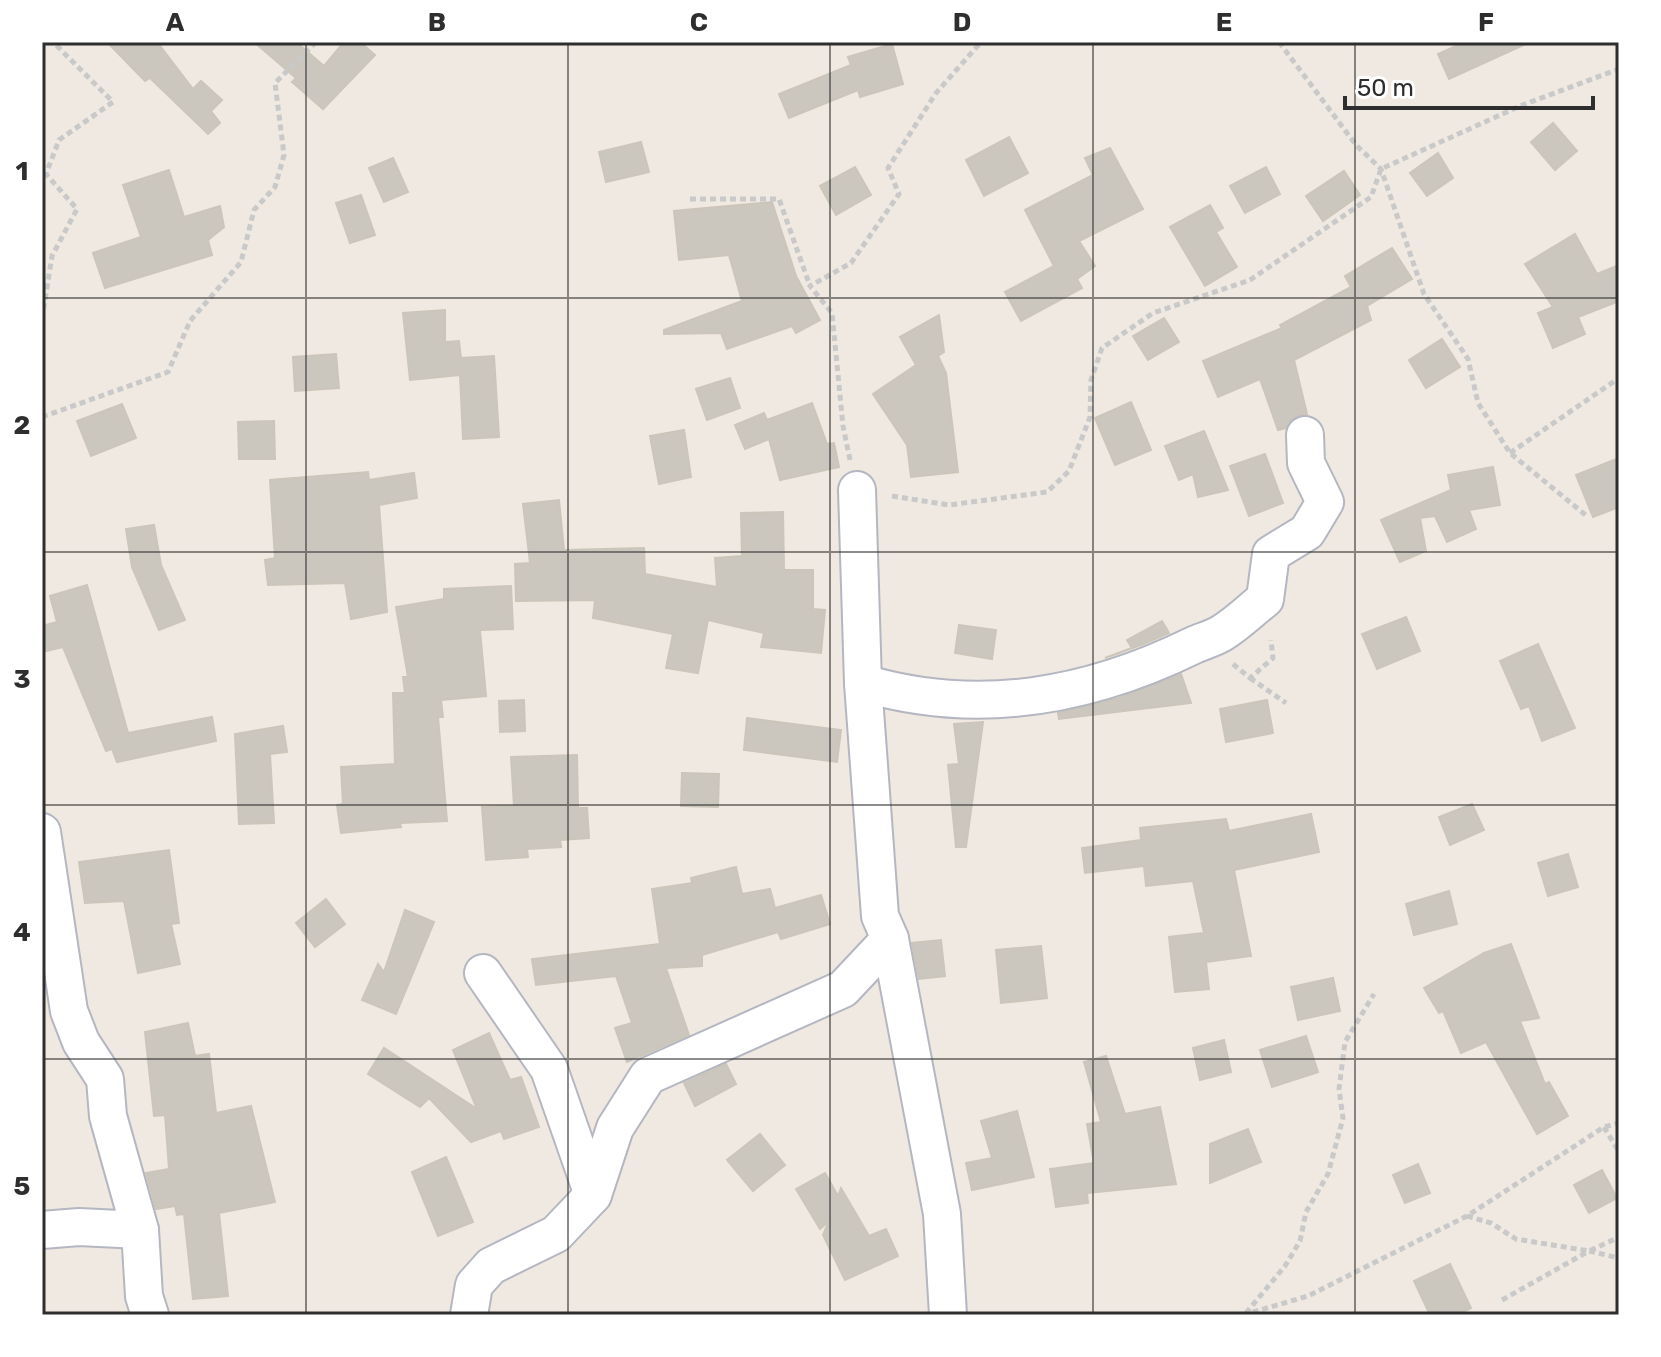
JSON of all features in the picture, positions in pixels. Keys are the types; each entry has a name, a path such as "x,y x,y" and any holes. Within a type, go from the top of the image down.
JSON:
{"street":[{"path":"863,683 909,696 1008,701 1096,684 1150,668 1221,634 1265,599 1271,554 1307,532 1325,502 1306,463 1305,435"},
{"path":"857,490 863,683 880,916 890,939 942,1214 948,1315"},
{"path":"42,832 69,1011 81,1042 105,1079 108,1116 140,1230 144,1296 150,1315"},
{"path":"469,1315 474,1285 491,1266 556,1234 593,1195 615,1128 648,1076 843,989 890,939"},
{"path":"483,973 549,1069 593,1195"},
{"path":"42,1230 140,1230"}],"path":[{"path":"42,319 52,256 77,209 46,174 59,140 113,102 53,42"},
{"path":"42,417 168,372 190,321 241,262 254,210 275,187 284,155 275,83 316,42"},
{"path":"810,286 851,263 880,223 899,194 888,168 936,93 981,42"},
{"path":"1279,42 1356,145 1381,169 1424,294 1468,359 1478,403 1510,453 1588,517"},
{"path":"690,199 779,199 810,286 832,313 843,426 857,490 949,505 1047,492 1069,471 1090,417 1091,380 1102,348 1153,313 1250,280 1371,197 1381,169 1520,106 1619,69"},
{"path":"1510,453 1619,378"},
{"path":"1250,678 1286,703"},
{"path":"1244,1315 1285,1266 1300,1241 1306,1212 1328,1174 1343,1118 1339,1089 1345,1042 1374,994"},
{"path":"1244,1315 1308,1296 1467,1216 1604,1127 1619,1123"},
{"path":"1604,1127 1619,1152"},
{"path":"1467,1216 1491,1223 1516,1239 1619,1258"},
{"path":"1502,1300 1619,1237"}],"building":[{"path":"107,42 157,42 193,89 201,81 222,100 211,111 220,123 208,134 150,78 145,81"},
{"path":"254,42 296,42 324,66 344,42 360,42 375,55 323,109 292,82 296,78"},
{"path":"1465,42 1530,42 1449,79 1438,54"},
{"path":"892,44 903,84 860,97 858,90 789,118 779,94 851,65 848,57"},
{"path":"1553,123 1577,151 1555,170 1531,142"},
{"path":"1009,137 1028,173 984,196 966,160"},
{"path":"641,142 649,172 606,182 599,152"},
{"path":"1110,148 1143,209 1079,241 1095,266 1077,279 1082,288 1021,321 1005,292 1054,266 1025,210 1093,175 1085,158"},
{"path":"1438,153 1453,178 1427,196 1410,173"},
{"path":"393,158 408,192 384,202 369,168"},
{"path":"855,167 871,195 836,215 820,186"},
{"path":"1266,167 1280,194 1245,213 1230,186"},
{"path":"169,170 184,217 220,206 224,227 208,240 212,255 105,288 93,253 141,237 123,185"},
{"path":"1344,171 1360,195 1323,221 1306,196"},
{"path":"361,195 375,235 350,243 336,203"},
{"path":"772,202 796,276 820,320 796,333 792,326 727,349 721,333 664,334 664,330 742,301 729,255 679,260 674,211"},
{"path":"1210,205 1223,228 1216,232 1237,267 1205,286 1170,227"},
{"path":"1575,234 1597,274 1619,265 1619,301 1578,317 1585,334 1553,348 1538,313 1553,307 1525,264"},
{"path":"1392,248 1412,279 1367,306 1371,320 1294,360 1307,414 1295,417 1286,428 1278,430 1260,379 1218,397 1203,361 1282,328 1280,325 1351,287 1345,276"},
{"path":"445,310 445,342 459,341 461,358 494,356 499,437 463,439 460,375 410,380 403,313"},
{"path":"939,315 944,352 938,356 946,373 958,472 911,477 907,445 873,394 916,365 900,337"},
{"path":"1164,318 1179,342 1148,360 1133,336"},
{"path":"1442,339 1460,367 1426,388 1409,360"},
{"path":"336,354 339,388 295,391 293,357"},
{"path":"730,378 740,408 707,420 696,389"},
{"path":"1131,402 1151,450 1115,465 1095,418"},
{"path":"812,403 827,444 834,443 839,467 780,480 769,439 745,449 735,425 764,413 767,420"},
{"path":"122,404 136,438 91,456 77,421"},
{"path":"274,421 275,459 239,459 238,422"},
{"path":"684,430 691,477 659,484 650,436"},
{"path":"1204,431 1228,490 1198,497 1193,474 1179,480 1165,446"},
{"path":"1265,454 1283,503 1249,516 1230,466"},
{"path":"1619,458 1619,507 1593,517 1576,475"},
{"path":"1493,467 1500,505 1469,510 1476,529 1447,542 1435,516 1420,518 1426,551 1400,562 1381,520 1451,490 1448,475"},
{"path":"368,472 369,480 414,473 417,498 379,505 387,612 351,619 345,583 268,585 265,560 275,558 270,480"},
{"path":"559,500 564,550 644,548 645,574 717,587 715,558 742,556 741,513 783,512 784,570 813,570 813,609 825,610 821,653 761,647 764,633 708,620 698,673 666,668 673,634 593,618 595,600 516,601 515,564 530,563 523,504"},
{"path":"154,525 161,565 185,620 159,630 132,567 126,529"},
{"path":"87,585 128,733 212,717 216,741 117,762 112,749 106,751 63,647 42,652 42,626 57,622 50,596"},
{"path":"511,586 513,629 480,630 486,696 441,700 443,717 438,717 447,821 400,823 401,827 341,833 337,805 343,804 341,767 395,764 393,693 405,693 403,677 408,677 396,607 444,599 444,589"},
{"path":"1406,617 1420,651 1377,669 1362,634"},
{"path":"1162,621 1169,633 1146,643 1105,658 1132,648 1127,640"},
{"path":"959,625 996,630 992,659 955,653"},
{"path":"1538,644 1575,728 1542,741 1529,706 1521,709 1500,661"},
{"path":"1181,674 1191,703 1059,719 1058,713 1119,698"},
{"path":"524,700 525,731 500,732 499,701"},
{"path":"1267,700 1273,733 1226,742 1220,709"},
{"path":"747,718 841,730 837,762 744,750"},
{"path":"983,722 966,847 956,847 948,765 959,764 954,724"},
{"path":"283,726 287,752 270,754 274,823 239,824 235,734"},
{"path":"577,755 578,808 587,808 589,838 560,840 561,847 527,849 528,857 486,860 482,807 514,806 511,757"},
{"path":"682,773 719,774 718,807 681,806"},
{"path":"1472,804 1484,830 1450,845 1439,817"},
{"path":"1311,814 1319,852 1234,870 1251,956 1206,962 1209,989 1175,992 1169,937 1204,933 1193,881 1146,886 1144,866 1085,873 1082,848 1141,840 1140,828 1226,819 1229,831"},
{"path":"169,850 179,923 171,924 180,964 138,973 124,901 85,903 79,862"},
{"path":"1568,854 1578,887 1548,896 1538,863"},
{"path":"736,867 742,894 770,889 775,908 821,895 830,924 781,939 778,932 702,955 702,966 666,968 689,1035 627,1062 615,1028 632,1023 616,976 536,985 532,959 660,944 652,889 692,883 691,878"},
{"path":"1449,891 1457,924 1414,935 1406,904"},
{"path":"326,899 345,924 315,947 296,923"},
{"path":"405,910 434,922 396,1014 362,1000 378,964 384,972"},
{"path":"941,940 945,976 919,979 912,943"},
{"path":"1511,944 1539,1018 1520,1021 1545,1084 1549,1082 1568,1116 1537,1134 1486,1042 1461,1053 1443,1011 1439,1013 1424,988 1484,953"},
{"path":"1041,946 1047,998 1001,1003 996,950"},
{"path":"1333,978 1340,1011 1298,1020 1291,987"},
{"path":"188,1023 195,1056 209,1054 216,1113 251,1106 275,1202 219,1213 228,1296 193,1299 184,1214 177,1215 175,1206 156,1209 146,1173 169,1169 165,1115 154,1116 145,1032"},
{"path":"489,1033 510,1080 521,1077 539,1127 504,1139 501,1131 471,1142 429,1098 420,1107 368,1074 384,1048 477,1109 453,1050"},
{"path":"1306,1036 1318,1072 1272,1087 1260,1050"},
{"path":"1224,1040 1231,1072 1200,1080 1193,1048"},
{"path":"1106,1056 1125,1114 1160,1107 1176,1184 1087,1193 1088,1203 1056,1207 1050,1169 1094,1163 1087,1124 1101,1122 1084,1062"},
{"path":"726,1064 736,1084 695,1106 684,1083"},
{"path":"1017,1111 1034,1177 972,1190 966,1163 992,1158 981,1121"},
{"path":"1248,1129 1261,1162 1210,1183 1210,1144"},
{"path":"760,1134 785,1165 753,1191 727,1160"},
{"path":"446,1157 473,1222 438,1236 412,1172"},
{"path":"1418,1164 1430,1193 1405,1203 1393,1175"},
{"path":"1602,1170 1617,1198 1589,1213 1574,1185"},
{"path":"825,1173 838,1196 841,1188 869,1236 886,1229 898,1256 845,1280 823,1235 829,1221 820,1229 796,1189"},
{"path":"1450,1264 1471,1308 1456,1315 1430,1315 1414,1281"}]}
